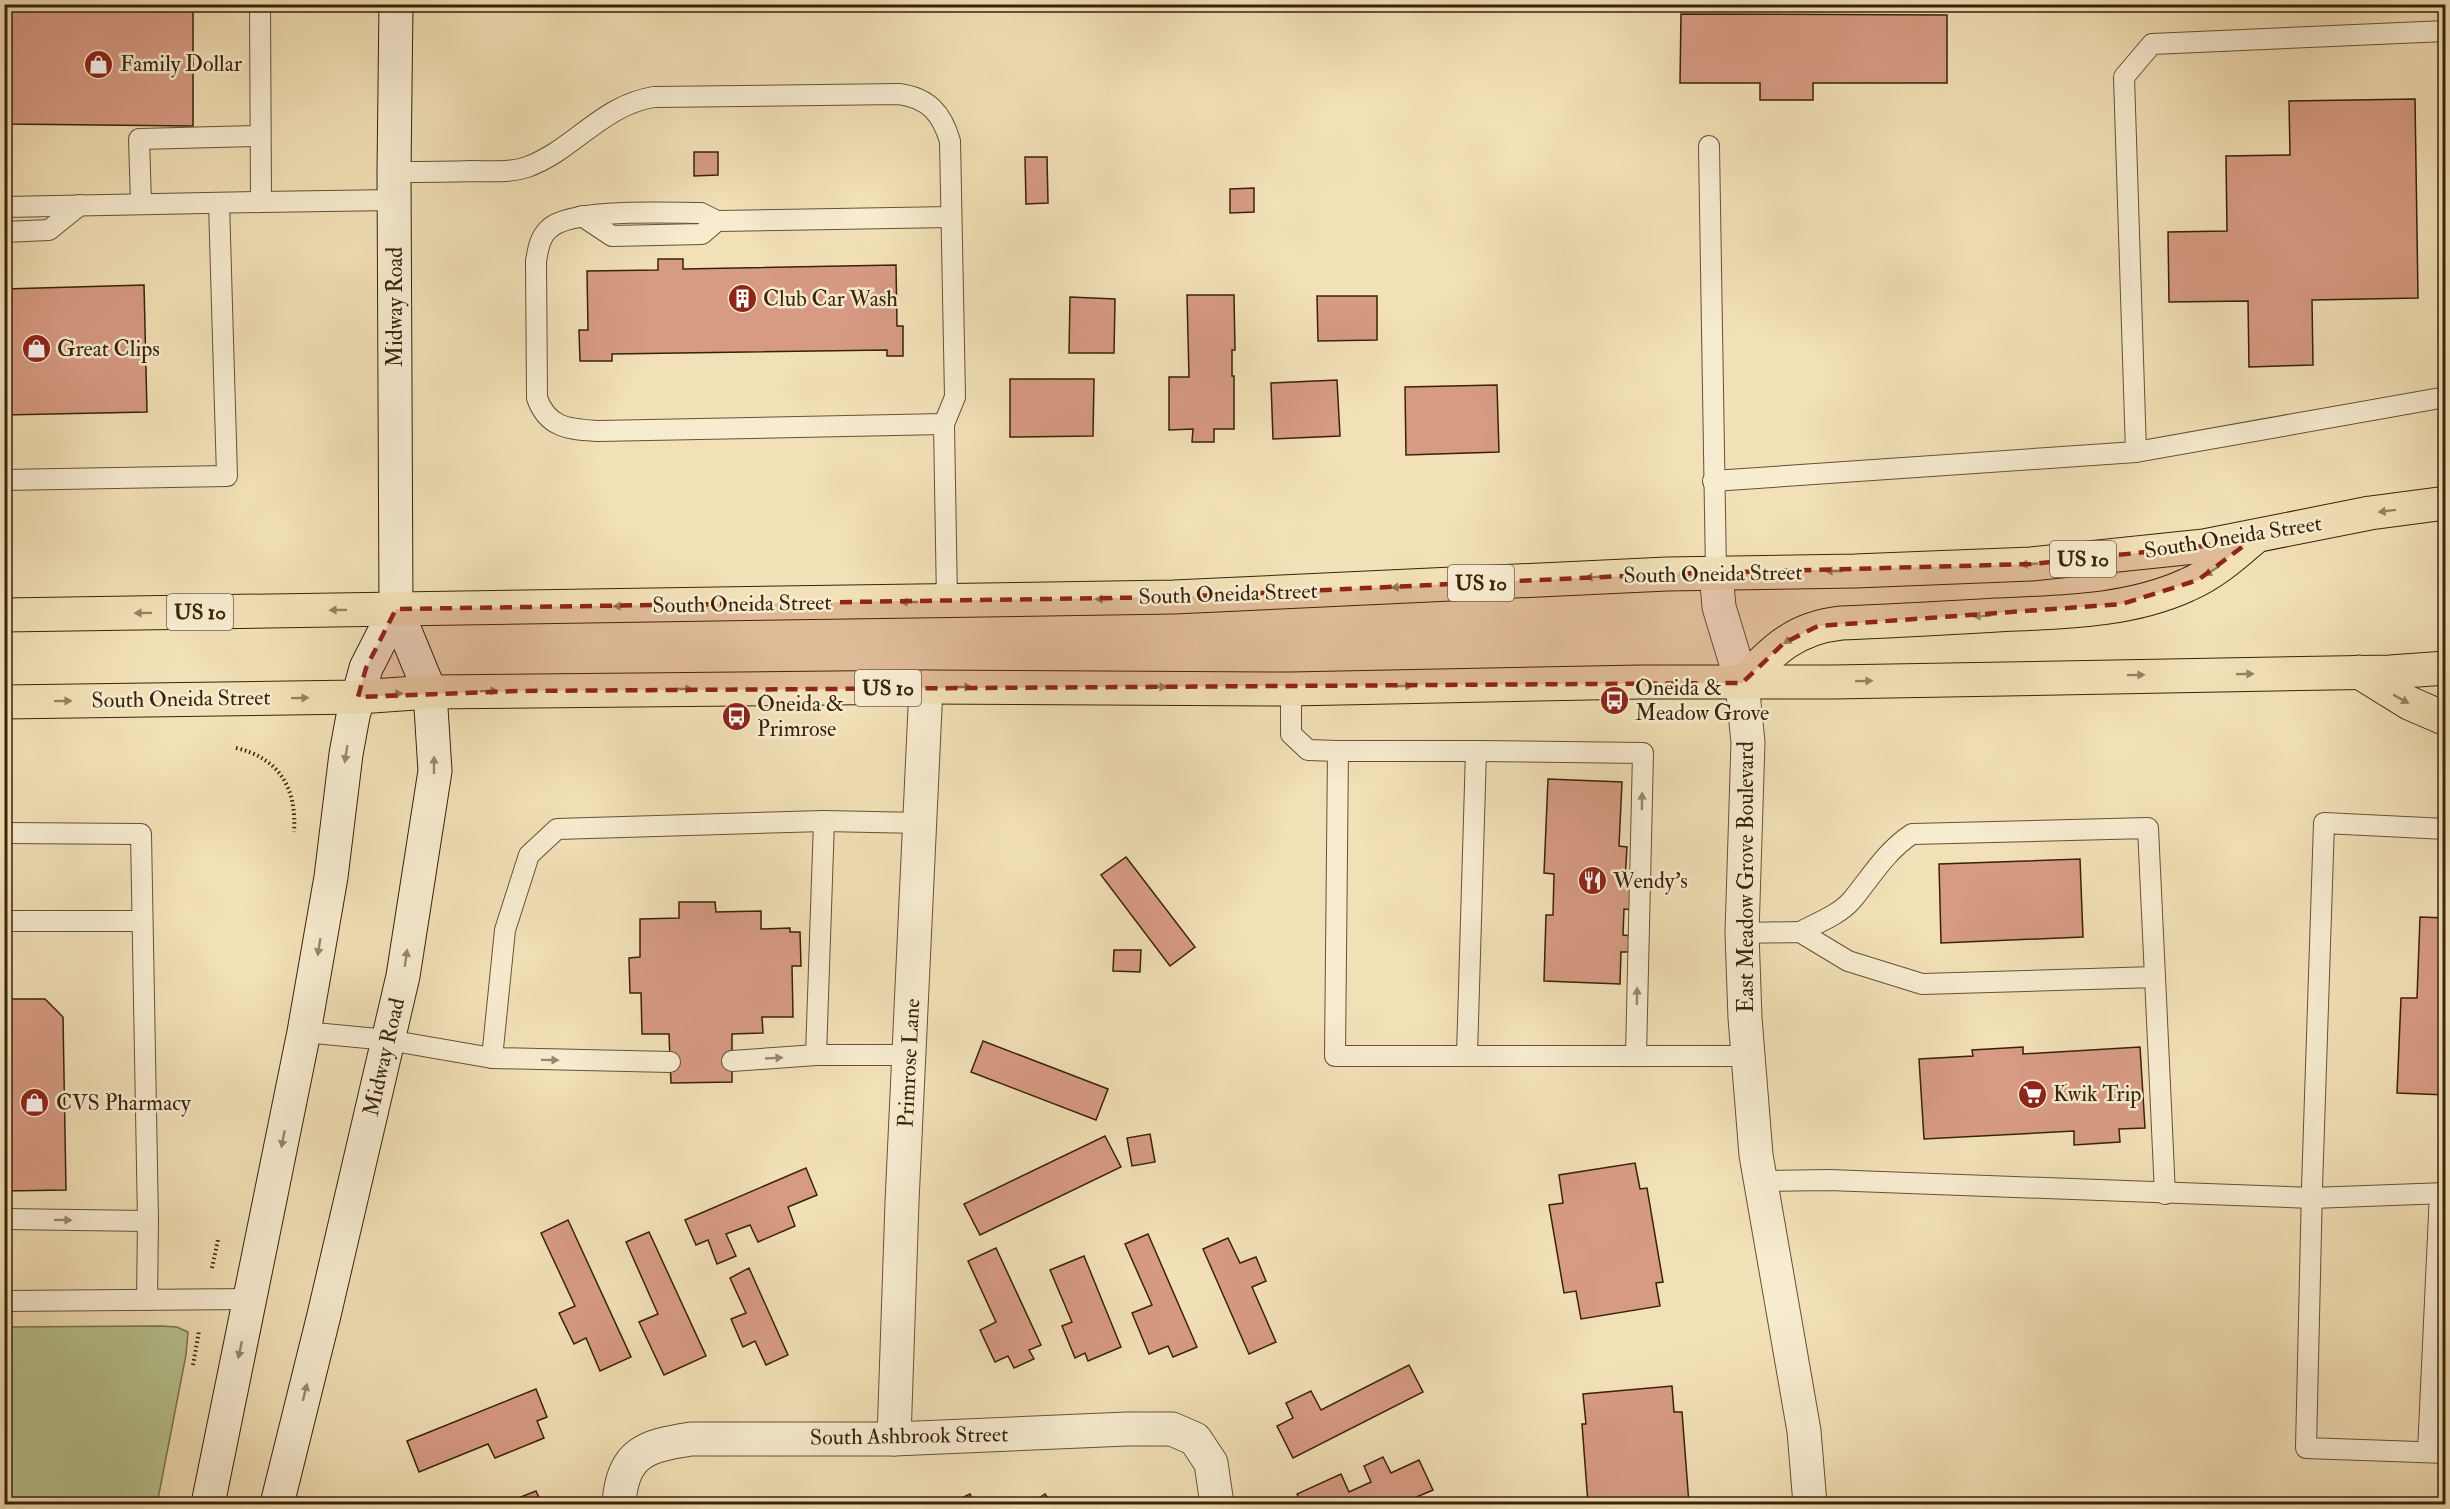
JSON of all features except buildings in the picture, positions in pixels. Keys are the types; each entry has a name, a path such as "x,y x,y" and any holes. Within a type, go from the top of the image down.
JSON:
{"highway":[{"name":"South Oneida Street","path":"4,615 947,602 1287,593 1716,573 1855,571 2031,564 2204,546 2370,513 2445,503"},
{"path":"1742,683 1784,643 1805,630 1818,626 2074,611 2122,604 2166,594 2198,580 2226,562 2258,535"},
{"name":"US 10","path":"358,697 430,692 926,687 1291,689 1642,682 1742,683 2360,672 2445,668"},
{"path":"2360,672 2409,703 2445,719"},
{"name":"South Oneida Street","path":"4,702 358,697"}],"main road":[{"name":"Midway Road","path":"277,1504 404,976 435,771 430,692 396,609 394,186 396,4"},
{"name":"East Meadow Grove Boulevard","path":"1716,573 1719,607 1742,683 1748,742 1742,933 1748,1056 1759,1181 1804,1431 1810,1504"},
{"name":"Midway Road","path":"208,1504 304,1032 331,877 346,754 366,668 396,609"},
{"name":"Primrose Lane","path":"894,1439 926,687"},
{"name":"South Ashbrook Street","path":"619,1504 622,1479 629,1464 639,1453 660,1444 691,1439 894,1439 1127,1429 1172,1430 1195,1439 1210,1463 1217,1504"}],"lane":[{"path":"260,4 261,202"},
{"path":"2136,452 2124,77 2152,44 2445,31"},
{"path":"4,207 261,202 506,171 526,167 547,157 612,111 635,99 899,94 912,96 931,105 940,115 950,141 955,397 944,424 947,602"},
{"path":"141,203 139,139 260,136"},
{"path":"1709,146 1716,573"},
{"path":"4,480 227,476 219,203"},
{"path":"4,232 49,230 80,205"},
{"path":"944,424 598,431 575,430 558,425 542,412 537,398 536,261 539,243 548,229 559,221 582,216 700,213 717,221 951,217"},
{"path":"1713,481 2136,452 2445,397"},
{"path":"1291,689 1291,734 1308,750 1643,753 1636,1055"},
{"path":"1338,751 1335,1056 1748,1056"},
{"path":"1467,1055 1476,751"},
{"path":"492,1059 505,930 529,855 557,830 824,821 920,823"},
{"path":"816,1055 824,821"},
{"path":"1759,1181 1840,1180 2312,1198 2443,1193 2437,1453 2306,1448 2312,1198 2324,823 2445,829"},
{"path":"1742,933 1800,932 1837,912 1851,900 1861,885 1898,843 1912,834 2148,828 2166,1194"},
{"path":"4,833 141,834 148,1221 147,1300"},
{"path":"4,921 141,921"},
{"path":"1800,932 1848,961 1922,984 2155,977"},
{"path":"304,1032 388,1041 492,1059 670,1062"},
{"path":"732,1060 816,1055 910,1055"},
{"path":"4,1219 148,1221"},
{"path":"4,1301 251,1299"}],"path":[{"path":"236,748 263,758 276,768 284,779 293,803 293,839"},
{"path":"191,1376 220,1233"}],"highlighted area":[{"path":"2258,535 2198,580 2122,604 1818,626 1784,643 1742,683 517,691 358,697 366,668 396,609 1174,597 1667,574 2031,564 2204,546"}],"green space":[{"path":"5,1327 177,1327 188,1332 186,1355 157,1504 5,1504"}],"place":[{"name":"Family Dollar","path":"99,64"},
{"name":"Club Car Wash","path":"742,299"},
{"name":"Great Clips","path":"36,349"},
{"name":"Oneida & Meadow Grove","path":"1614,701"},
{"name":"Oneida & Primrose","path":"736,717"},
{"name":"Wendy's","path":"1592,881"},
{"name":"Kwik Trip","path":"2032,1094"},
{"name":"CVS Pharmacy","path":"35,1103"}]}
